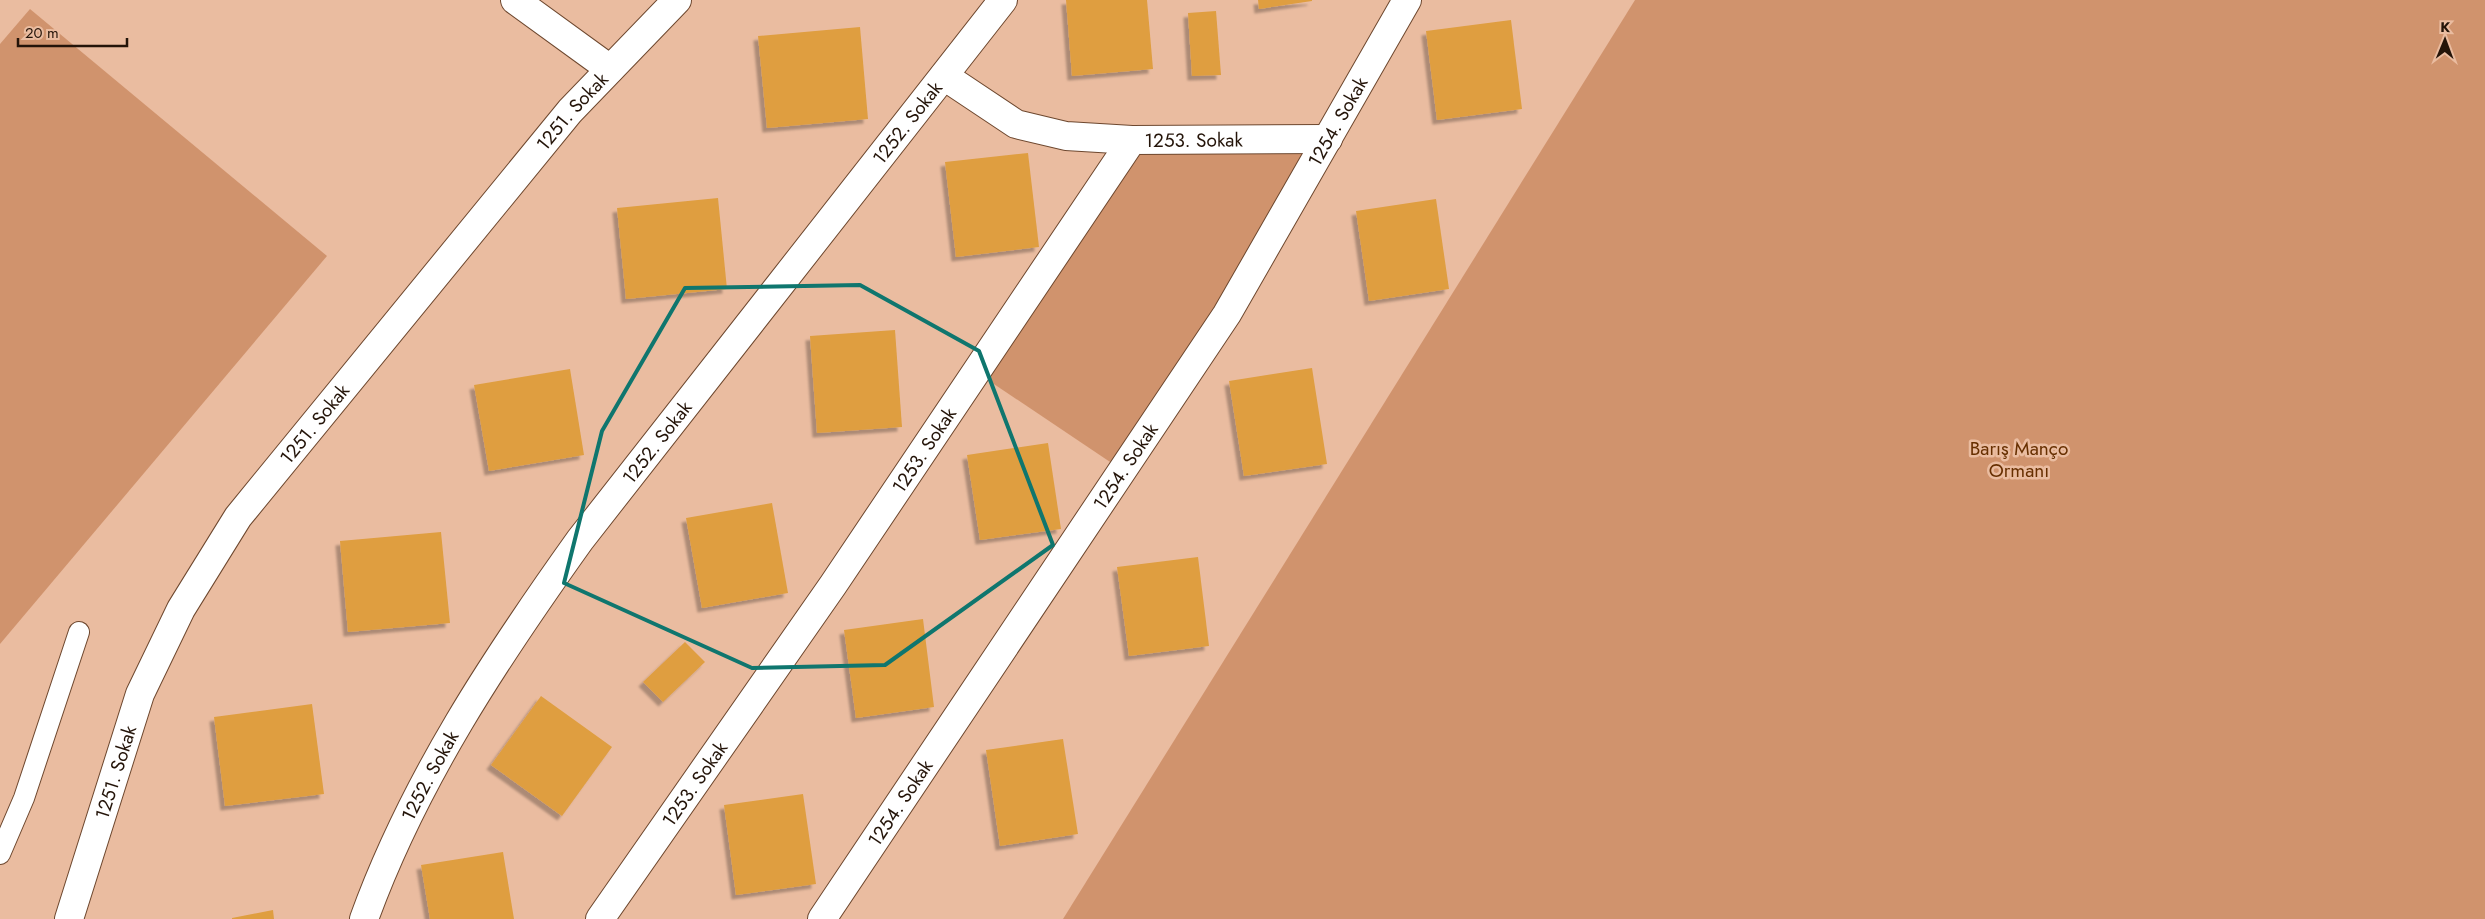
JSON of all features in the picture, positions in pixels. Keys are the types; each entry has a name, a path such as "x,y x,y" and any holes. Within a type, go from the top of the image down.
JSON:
{"street":[{"path":"515,0 610,69"},
{"name":"1251. Sokak","path":"69,919 140,694 180,609 238,517 570,111 677,0"},
{"name":"1252. Sokak","path":"364,919 376,887 410,812 472,698 524,618 580,540 1003,0"},
{"name":"1254. Sokak","path":"822,919 1227,314 1407,0"},
{"path":"944,76 1016,124 1066,136 1132,140"},
{"name":"1253. Sokak","path":"600,919 833,585 1132,140 1328,139"}],"lane":[{"path":"0,854 24,798 78,632"}],"highlighted area":[{"path":"860,285 979,351 1053,545 885,665 752,668 564,583 602,431 685,288"}],"green space":[{"name":"Barış Manço Ormanı","path":"1635,0 2485,0 2485,919 1063,919"},
{"path":"30,9 327,256 0,644 0,44"},
{"path":"1328,139 1122,470 976,372 1132,140"}],"building":[{"path":"1066,0 1147,0 1153,69 1072,76"},
{"path":"1258,0 1312,0 1312,1 1259,9"},
{"path":"1216,11 1221,75 1192,76 1188,13"},
{"path":"1511,20 1522,109 1437,120 1426,31"},
{"path":"860,27 868,119 767,128 758,36"},
{"path":"1028,153 1039,247 956,257 945,162"},
{"path":"718,198 727,289 626,299 617,208"},
{"path":"1436,199 1449,289 1369,301 1356,211"},
{"path":"895,330 902,427 817,433 810,336"},
{"path":"1312,368 1327,464 1244,476 1229,381"},
{"path":"570,369 584,455 489,471 474,385"},
{"path":"1048,443 1061,529 980,540 967,455"},
{"path":"772,503 788,593 702,608 686,518"},
{"path":"441,532 450,623 348,632 340,541"},
{"path":"1198,557 1209,646 1129,656 1117,567"},
{"path":"923,619 934,707 856,718 844,630"},
{"path":"685,642 705,662 663,702 643,682"},
{"path":"541,696 612,747 562,816 491,765"},
{"path":"312,704 324,794 225,806 214,717"},
{"path":"1063,739 1078,834 1000,846 986,750"},
{"path":"803,794 816,884 736,895 724,805"},
{"path":"503,852 514,919 430,919 421,865"},
{"path":"273,910 274,919 232,919 232,918"}]}
